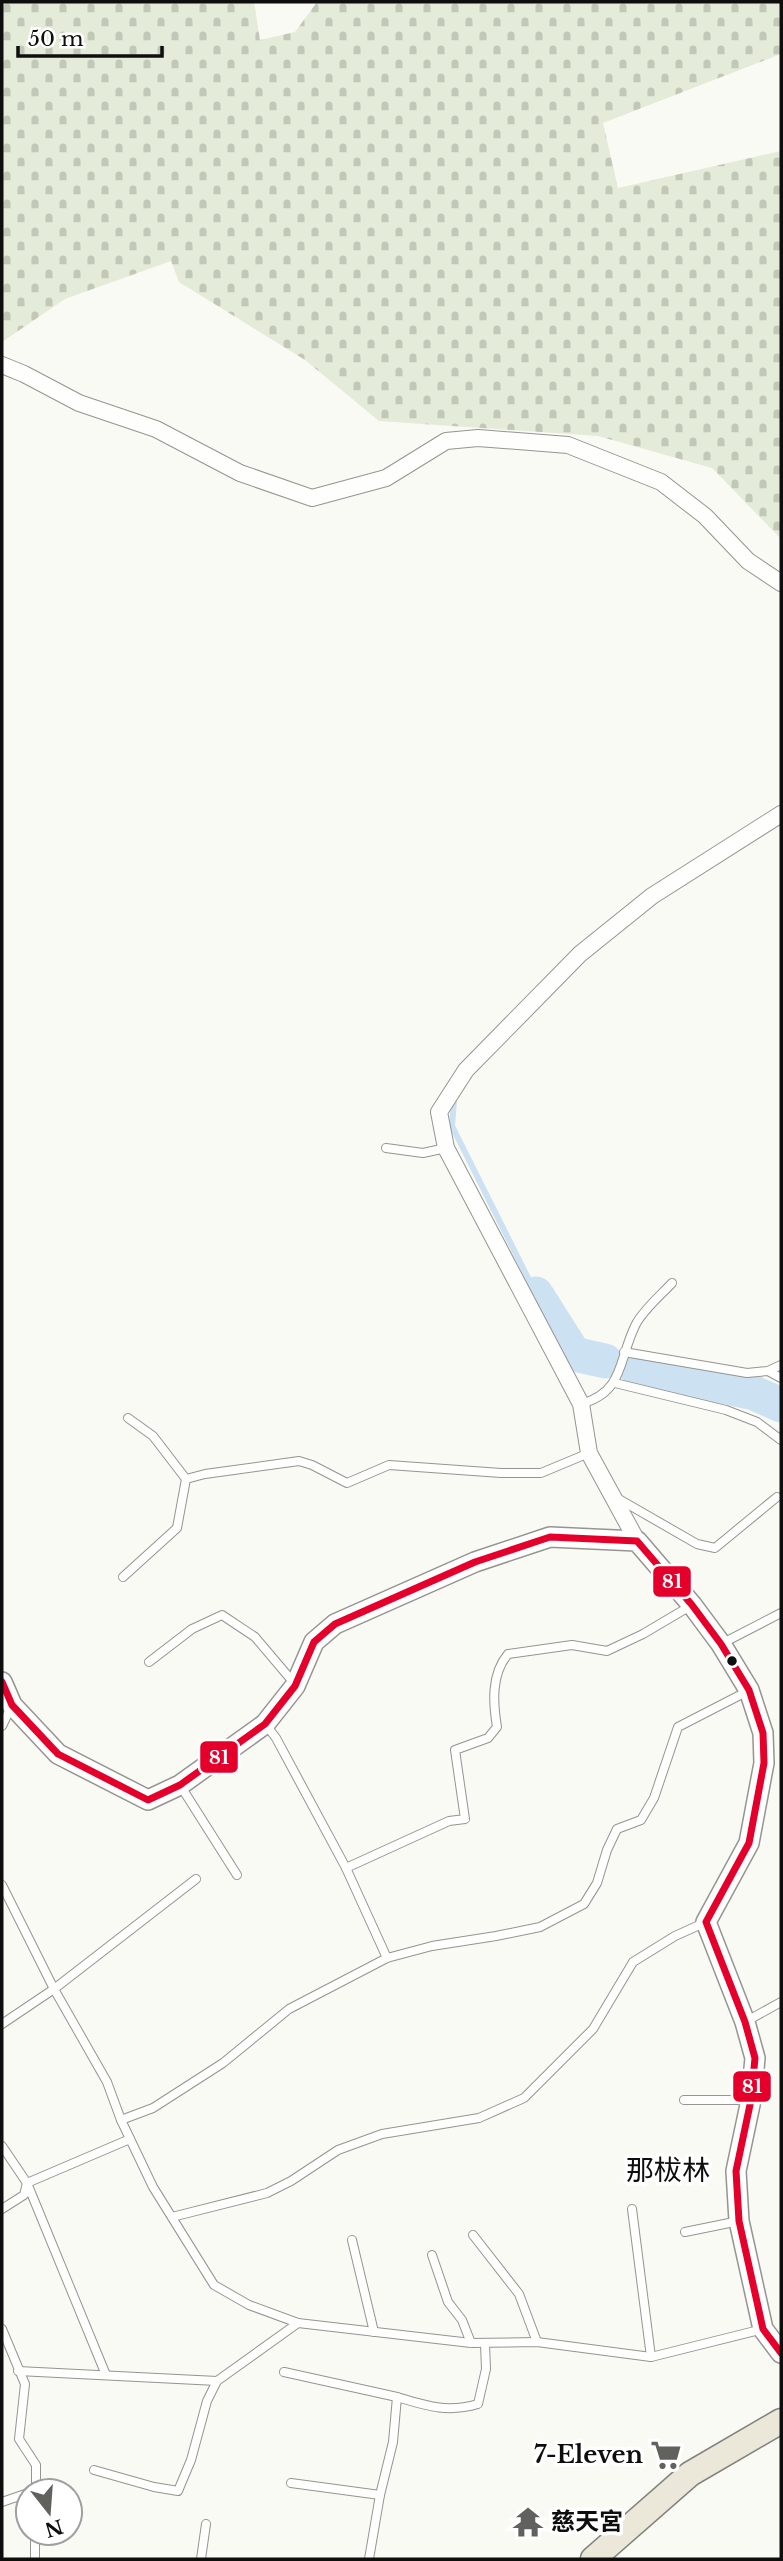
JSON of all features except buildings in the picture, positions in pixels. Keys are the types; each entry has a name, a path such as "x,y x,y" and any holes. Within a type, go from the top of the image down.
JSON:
{"main road":[{"path":"593,2559 690,2474 776,2427"}],"street":[{"path":"2,365 79,403 156,429 240,473 312,498 387,478 446,441 478,438 568,445 661,482 705,516 748,561 781,583"},
{"path":"781,814 652,896 580,954 466,1070 439,1112 446,1148 580,1404 589,1453 637,1541 692,1605 721,1644 749,1690 763,1733 764,1763 749,1843 706,1922 745,2022 755,2058 751,2100 736,2171 739,2221 763,2329 781,2353"},
{"path":"2,1682 12,1705 58,1754 148,1800 180,1785 265,1724 295,1686 314,1642 335,1623 475,1562 550,1537 637,1541"}],"lane":[{"path":"386,1148 423,1153 446,1148"},
{"path":"580,1404 598,1399 615,1383 637,1322 672,1283"},
{"path":"624,1352 747,1373 768,1371 781,1365"},
{"path":"768,1371 781,1378"},
{"path":"615,1383 726,1409 757,1422 781,1440"},
{"path":"123,1577 177,1528 186,1479 153,1436 128,1418"},
{"path":"186,1479 299,1461 347,1483 389,1465 501,1474 541,1473 589,1453"},
{"path":"611,1495 697,1544 715,1548 777,1497"},
{"path":"346,1868 449,1821 465,1819 455,1751 488,1738 497,1727 493,1704 499,1665 508,1654 572,1645 607,1651 643,1634 692,1605"},
{"path":"721,1644 781,1613"},
{"path":"149,1662 192,1629 222,1615 255,1637 295,1686"},
{"path":"121,2120 153,2108 223,2063 289,2009 387,1958 432,1946 540,1927 584,1905 597,1883 617,1829 641,1820 654,1798 678,1727 749,1690"},
{"path":"2,1726 12,1705"},
{"path":"265,1724 276,1738 346,1868 387,1958"},
{"path":"180,1785 237,1875"},
{"path":"2,2024 54,1989 196,1878"},
{"path":"2,1885 54,1989 107,2082 121,2120 153,2187 214,2285 249,2305 298,2323 471,2343 537,2342 651,2357 763,2329"},
{"path":"172,2217 267,2193 291,2181 338,2150 371,2138 479,2118 524,2098 593,2029 633,1962 675,1936 706,1922"},
{"path":"745,2022 781,2002"},
{"path":"684,2100 751,2100"},
{"path":"27,2183 130,2139"},
{"path":"2,2147 27,2183 106,2375"},
{"path":"2,2209 24,2195 27,2183"},
{"path":"632,2208 651,2357"},
{"path":"685,2232 739,2221"},
{"path":"473,2235 519,2294 537,2342"},
{"path":"352,2240 374,2332"},
{"path":"432,2255 448,2302 462,2320 471,2343"},
{"path":"94,2470 178,2491 191,2460 207,2401 217,2381 298,2323"},
{"path":"2,2329 25,2384 19,2440 36,2465 36,2477"},
{"path":"284,2372 397,2397 433,2408 461,2409 478,2404 486,2369 485,2344"},
{"path":"18,2371 217,2381"},
{"path":"369,2559 393,2442 397,2397"},
{"path":"291,2483 380,2495"},
{"path":"201,2559 206,2524"}],"green space":[{"path":"2,2 254,2 260,40 295,32 317,2 781,2 781,54 603,123 618,188 781,151 781,539 712,468 598,436 379,421 305,360 179,282 171,261 65,299 2,342"}],"waterway":[{"path":"454,1101 452,1126 536,1294"},
{"path":"536,1294 574,1354 605,1361"},
{"path":"636,1368 754,1393 781,1405"}],"transit line":[{"name":"81","path":"2,1682 12,1705 58,1754 148,1800 180,1785 265,1724 295,1686 314,1642 335,1624 475,1562 550,1537 637,1541 692,1605 721,1644 749,1690 763,1733 764,1763 749,1843 706,1922 745,2022 755,2058 751,2100 736,2171 739,2221 763,2329 781,2353"}],"place":[{"name":"7-Eleven","path":"666,2455"},
{"name":"慈天宮","path":"528,2522"}],"district":[{"name":"那柭林","path":"668,2170"}]}
